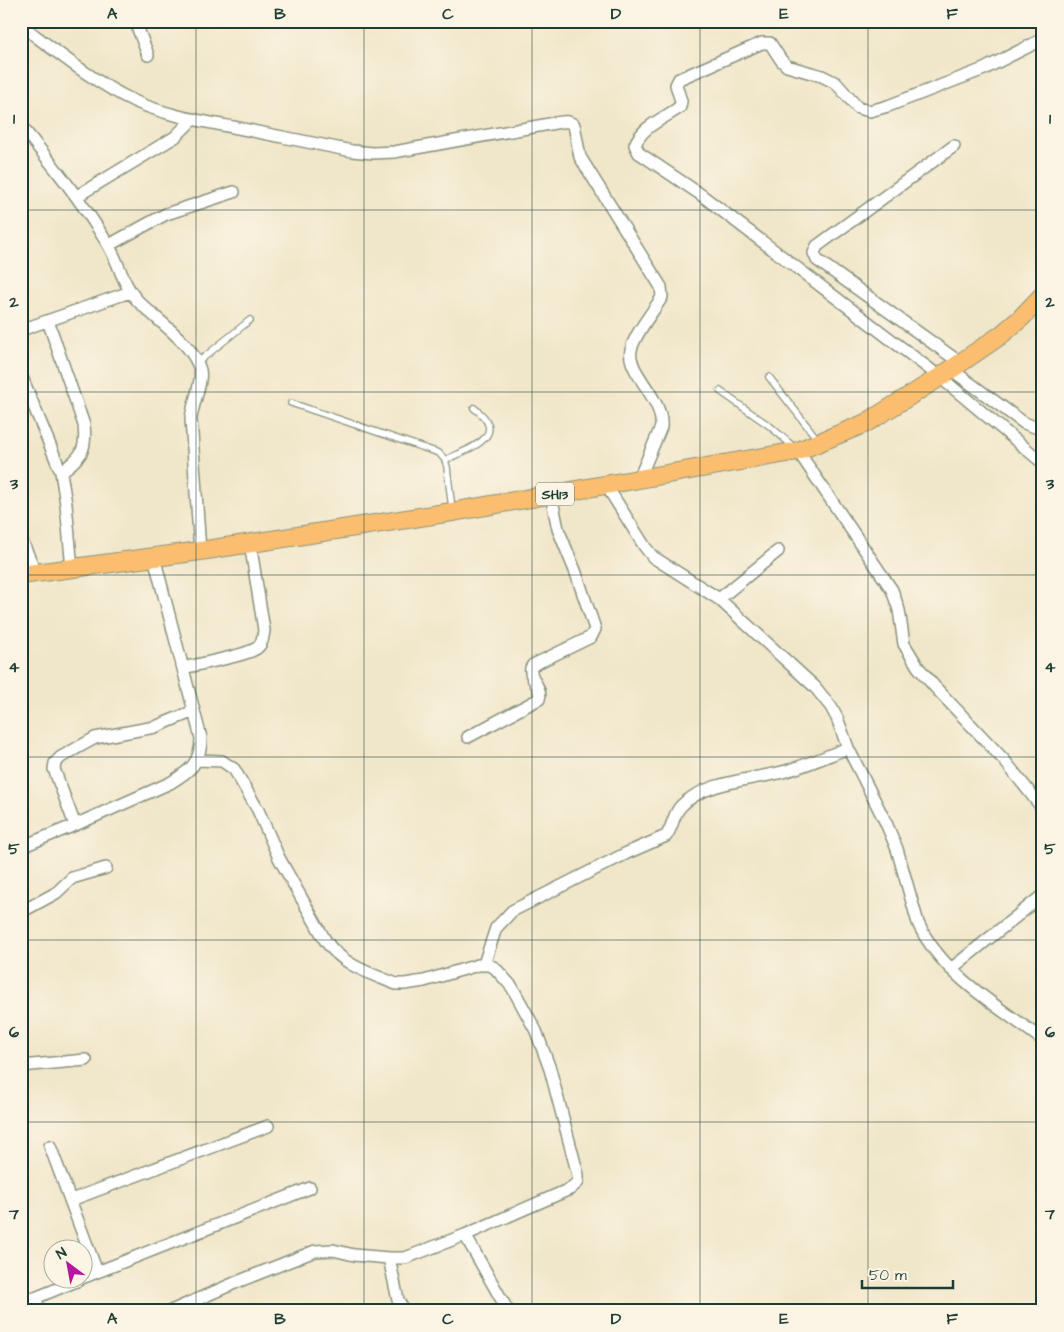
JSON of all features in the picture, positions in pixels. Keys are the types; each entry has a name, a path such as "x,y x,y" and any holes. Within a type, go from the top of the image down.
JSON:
{"main road":[{"name":"SH13","path":"28,574 200,551 452,512 798,451 866,423 951,370 1021,318 1043,295"}],"street":[{"path":"135,21 148,55"},
{"path":"21,25 98,80 134,101 155,109 193,119 352,151 394,152 555,122 567,121 574,125 580,157 661,287 662,297 630,352 634,366 657,404 662,420 661,427 639,479"},
{"path":"1043,39 984,69 888,106 870,110 858,108 836,83 822,76 787,66 770,43 762,43 679,79 676,85 681,101 680,107 650,126 637,139 635,145 639,153 1024,423 1035,427 1043,426"},
{"path":"77,196 175,138 193,119"},
{"path":"21,126 77,196 109,245 130,292 178,337 197,363 201,379 191,418 200,551"},
{"path":"954,146 816,246 814,253 817,260 951,370 1043,463"},
{"path":"109,245 166,214 234,192"},
{"path":"24,329 130,292"},
{"path":"48,322 84,425 85,437 82,453 76,461 61,472"},
{"path":"21,375 61,472 72,569"},
{"path":"798,451 892,590 899,610 904,644 913,660 934,686 1004,760 1043,809"},
{"path":"606,485 653,558 719,599 815,687 831,707 848,748 886,823 896,848 918,923 931,945 951,969 1043,1040"},
{"path":"468,737 539,699 540,693 531,675 533,665 591,637 596,629 586,598 558,529 551,494"},
{"path":"21,538 28,574"},
{"path":"183,668 244,654 258,647 262,641 264,630 250,543"},
{"path":"719,599 778,551"},
{"path":"21,846 75,825 170,783 182,776 198,760 201,750 200,738 154,557"},
{"path":"75,825 54,769 55,763 60,757 95,738 155,727 194,712"},
{"path":"484,964 496,928 512,911 627,853 666,836 680,807 689,799 718,786 786,771 848,748"},
{"path":"171,1311 315,1251 333,1250 347,1254 405,1258 465,1235 570,1189 578,1182 550,1069 536,1031 512,987 495,968 484,964 424,981 396,984 345,961 331,949 325,940 279,858 258,810 234,768 222,761 198,760"},
{"path":"21,912 56,893 72,878 106,868"},
{"path":"951,969 1043,895"},
{"path":"21,1066 86,1060"},
{"path":"71,1200 268,1126"},
{"path":"50,1146 97,1272"},
{"path":"92,1274 310,1188"},
{"path":"465,1235 508,1311"},
{"path":"389,1258 398,1300 404,1311"},
{"path":"21,1301 35,1298 55,1290"},
{"path":"35,1298 40,1311"}],"lane":[{"path":"21,317 24,329"},
{"path":"197,363 250,320"},
{"path":"769,376 820,442"},
{"path":"720,391 776,431 798,451"},
{"path":"291,403 438,453 446,460 452,512"},
{"path":"446,460 476,445 488,434 490,429 487,419 474,408"}]}
